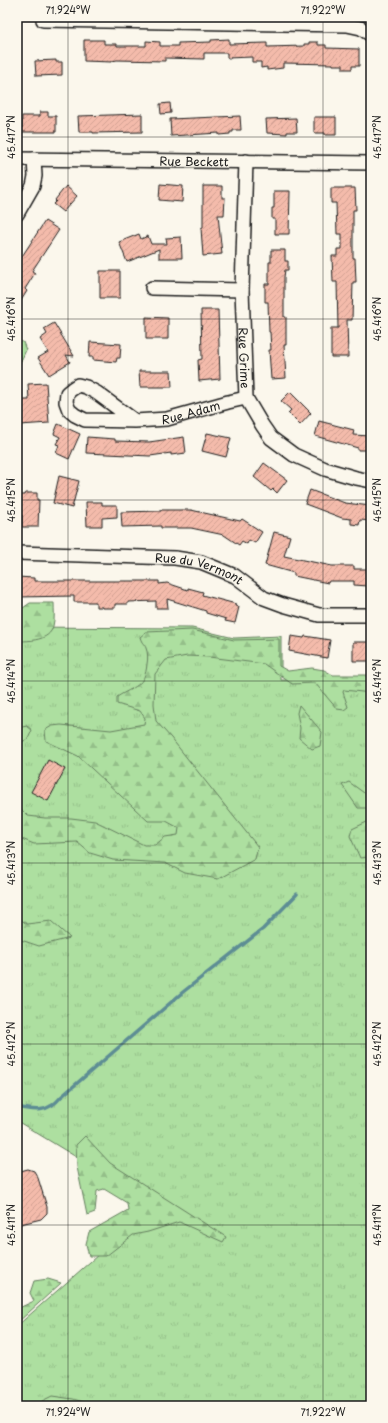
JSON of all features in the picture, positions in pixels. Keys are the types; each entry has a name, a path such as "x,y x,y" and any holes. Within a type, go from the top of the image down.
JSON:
{"street":[{"path":"43,20 347,25 361,28 371,35"},
{"name":"Rue Beckett","path":"17,159 371,163"},
{"path":"17,214 33,186 35,176 34,159"},
{"name":"Rue Grime","path":"246,161 242,290 246,398 271,438 294,455 325,469 356,478 371,480"},
{"path":"152,288 242,290"},
{"name":"Rue Adam","path":"135,421 86,387 78,385 67,393 66,402 69,410 85,420 135,421 167,419 246,398"},
{"name":"Rue du Vermont","path":"17,553 175,558 201,562 235,576 264,598 282,605 319,615 371,615"}],"green space":[{"path":"17,341 23,342 26,350 17,370"},
{"path":"30,603 54,603 53,626 48,635 33,640 17,641 17,607 23,608"},
{"path":"17,627 192,628 234,638 281,636 281,680 371,681 371,1406 17,1406 17,1326 155,1205 17,1121"},
{"path":"192,630 234,640 279,639 279,666 288,671 312,668 324,670 333,675 371,675 371,693 344,690 343,692 348,707 344,710 337,709 315,683 292,684 264,664 209,657 187,656 166,660 155,674 154,704 156,721 258,847 255,859 218,879 185,873 165,863 113,860 90,853 77,842 34,844 17,837 17,805 28,816 45,818 71,818 95,821 144,845 155,845 165,837 178,835 179,828 166,821 148,821 78,756 46,741 45,730 52,726 61,725 111,730 144,724 145,718 140,711 117,704 117,697 138,685 146,672 148,660 147,652 140,637 146,632"},
{"path":"299,705 322,732 320,746 312,749 299,738 300,728 297,713"},
{"path":"27,726 32,730 28,739 17,744 17,728"},
{"path":"349,782 371,798 371,808 358,808 342,785"},
{"path":"371,820 371,857 360,858 350,836 352,829"},
{"path":"17,917 27,924 51,921 70,938 39,946 21,940 17,941"},
{"path":"85,1136 110,1163 226,1237 223,1242 179,1222 133,1235 106,1256 89,1256 86,1244 89,1232 128,1210 127,1203 104,1189 97,1191 95,1212 87,1215 77,1167 76,1145"},
{"path":"48,1279 61,1283 17,1323 17,1309 34,1301 30,1293 34,1281"},
{"path":"52,1396 73,1399 98,1406 41,1406 42,1401"}],"building":[{"path":"229,39 229,44 267,43 267,47 304,46 304,44 309,44 309,42 318,42 318,45 326,45 326,48 359,49 359,66 352,66 352,69 343,69 343,65 333,64 283,63 283,68 267,70 267,67 261,68 261,62 252,62 252,57 227,58 227,53 204,53 204,59 165,58 165,61 84,61 84,40 104,40 104,44 117,44 117,46 146,46 146,41 160,42 160,46 178,46 178,43 211,42 211,40"},
{"path":"56,60 56,62 62,62 62,75 36,76 35,61"},
{"path":"170,103 171,113 161,114 160,104"},
{"path":"40,112 48,112 48,116 56,116 56,132 22,132 22,116 40,116"},
{"path":"142,114 142,132 79,132 78,116"},
{"path":"240,116 241,130 233,130 230,134 219,135 219,133 171,136 170,119"},
{"path":"314,117 336,117 336,135 314,133"},
{"path":"296,118 297,132 287,132 287,134 267,133 266,119"},
{"path":"160,184 183,186 182,202 159,200"},
{"path":"66,186 77,196 63,212 53,204"},
{"path":"203,186 222,186 222,198 225,198 224,215 218,215 222,254 203,256 201,228 203,227"},
{"path":"331,188 355,188 356,210 353,210 353,258 355,258 356,282 353,282 352,320 347,320 348,357 331,357 331,328 338,328 337,282 333,282 332,256 337,256 337,249 342,249 342,234 337,234 336,203 331,203"},
{"path":"274,191 290,191 289,234 275,234 275,219 272,219 272,208 274,208"},
{"path":"45,221 59,230 32,271 35,273 25,289 27,291 17,307 17,264"},
{"path":"139,234 141,239 148,236 151,244 167,244 166,238 181,237 182,258 159,258 159,249 127,262 119,242"},
{"path":"271,250 285,250 285,261 288,261 288,270 285,270 284,277 286,345 284,345 286,378 271,379 269,350 271,350 270,332 268,302 265,302 265,284 269,284 269,262 271,262"},
{"path":"100,271 120,271 120,298 100,298"},
{"path":"201,310 218,310 220,379 199,381 198,360 202,359"},
{"path":"146,317 168,318 168,339 146,339"},
{"path":"54,323 74,356 66,355 70,362 49,375 38,358 48,352 40,339 47,334 44,329"},
{"path":"90,342 121,344 120,358 117,358 116,362 93,360 93,357 89,357"},
{"path":"139,371 171,371 172,387 140,387"},
{"path":"46,383 49,423 20,425 18,400 29,400 28,384"},
{"path":"290,392 311,413 300,425 288,413 291,410 281,401"},
{"path":"319,421 354,430 353,435 371,436 371,450 358,450 358,448 315,436"},
{"path":"58,424 80,434 69,459 56,453 59,445 56,444 60,437 54,434"},
{"path":"207,433 231,438 226,457 202,451"},
{"path":"87,437 115,439 115,441 149,442 184,437 186,453 171,455 171,453 150,456 86,453"},
{"path":"264,463 287,480 277,493 273,489 271,491 254,477"},
{"path":"59,476 79,481 72,508 53,503"},
{"path":"310,490 345,503 371,506 371,521 360,520 359,525 351,524 351,519 342,518 305,504"},
{"path":"25,493 37,493 37,500 39,500 38,527 22,527 22,515 17,515 17,495 25,495"},
{"path":"86,502 102,502 102,505 117,505 117,517 102,518 102,526 87,526"},
{"path":"191,510 240,521 242,519 262,532 255,543 249,540 247,544 242,541 239,545 224,535 191,528 161,528 161,526 122,527 121,512"},
{"path":"274,532 290,536 284,556 332,566 354,566 354,569 369,569 368,586 354,585 354,581 329,581 328,583 294,576 294,573 265,565"},
{"path":"17,577 34,578 34,581 159,581 159,584 167,583 188,590 188,588 203,592 202,595 236,604 235,606 239,607 235,623 225,621 226,619 206,613 206,611 167,599 168,608 156,608 156,601 128,602 128,604 115,604 115,608 102,608 96,607 96,602 74,602 74,596 17,597"},
{"path":"291,636 304,638 305,636 330,640 327,658 289,651"},
{"path":"353,642 371,642 371,661 353,661"},
{"path":"48,760 65,769 48,801 31,792"},
{"path":"28,1169 34,1171 38,1178 47,1207 47,1213 41,1219 17,1225 17,1172"}],"waterway":[{"path":"17,1107 41,1110 51,1106 183,992 263,929 297,894"}]}
